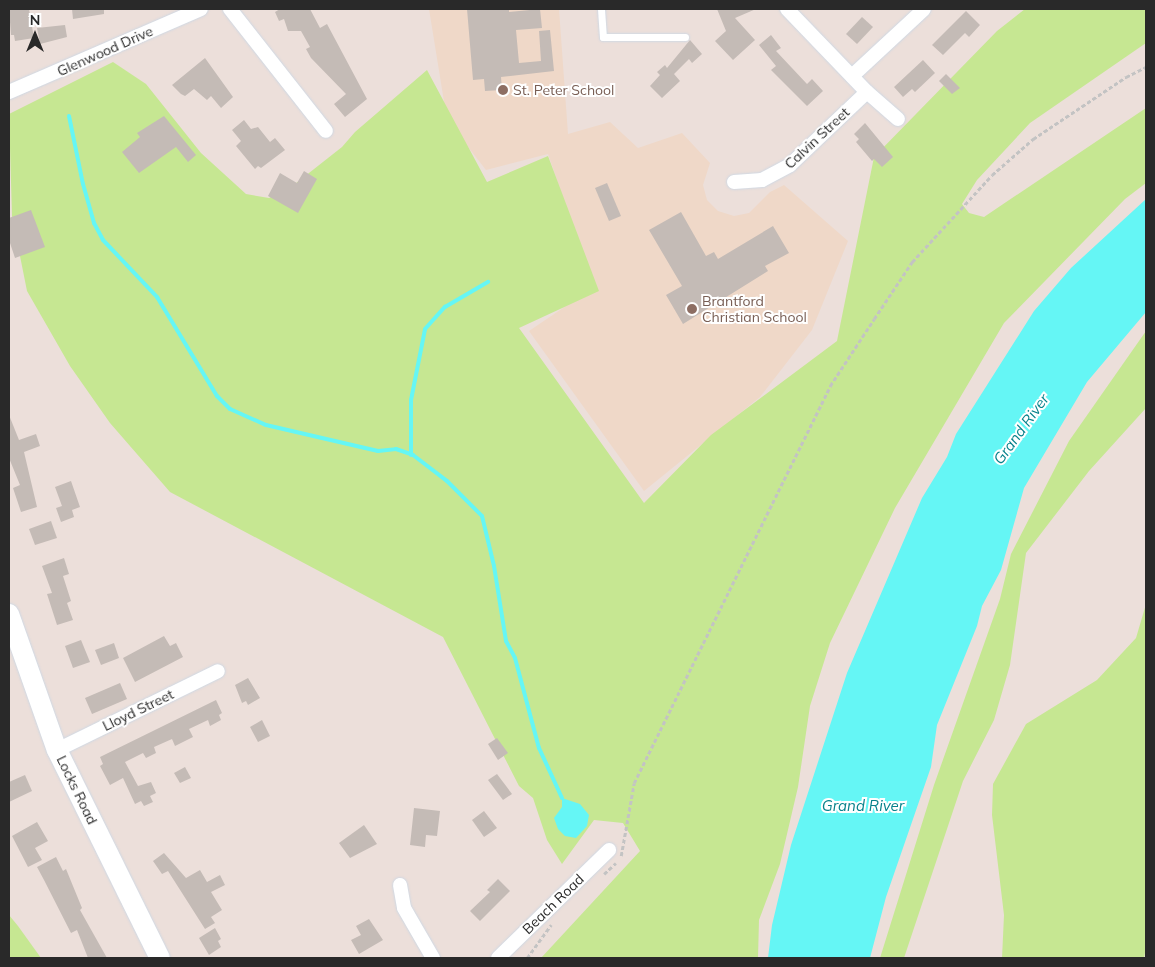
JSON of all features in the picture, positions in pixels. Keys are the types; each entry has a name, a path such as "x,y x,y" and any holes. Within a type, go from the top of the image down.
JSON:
{"street":[{"name":"Glenwood Drive","path":"9,92 200,9"},
{"path":"230,9 326,130"},
{"path":"788,9 866,92 898,119"},
{"path":"852,76 924,9"},
{"name":"Calvin Street","path":"734,182 762,180 790,165 866,92"},
{"name":"Locks Road","path":"9,614 58,750 160,958"},
{"name":"Lloyd Street","path":"58,750 218,671"},
{"name":"Beach Road","path":"498,958 609,850"},
{"path":"400,886 404,908 433,958"}],"lane":[{"path":"601,9 604,37 685,37"}],"path":[{"path":"596,877 610,870 624,852 627,810 634,783 830,386 912,262 992,174 1033,139 1126,77 1146,67"},
{"path":"527,958 554,921"}],"shaded area":[{"name":"Brantford Christian School","path":"429,9 559,9 568,134 610,122 638,148 682,133 710,163 703,185 707,200 718,211 734,216 749,213 770,192 784,185 848,241 812,330 760,397 644,491 529,331 594,287 548,154 486,170 447,120"}],"green space":[{"path":"1025,9 1146,9 1146,43 1030,123 977,180 962,204 969,213 984,217 1146,108 1146,183 1125,199 1004,323 895,508 830,643 810,706 798,787 780,864 759,920 758,958 541,958 640,851 623,823 594,820 562,864 547,840 533,798 519,786 443,637 170,492 110,423 70,366 27,291 12,216 9,114 113,62 146,84 201,153 246,194 269,198 295,184 342,147 355,132 427,70 487,182 548,156 599,291 519,328 644,503 711,435 837,341 874,157 997,31"},
{"path":"1146,331 1146,408 1089,471 1026,553 1010,665 994,720 963,781 904,958 880,958 934,785 1000,599 1011,554 1069,441"},
{"path":"1146,604 1146,948 1144,958 1002,958 1004,915 992,815 993,784 1026,724 1097,680 1136,638"},
{"path":"9,915 18,926 41,958 9,958"}],"water":[{"name":"Grand River","path":"1146,199 1146,312 1087,382 1024,488 1001,570 982,606 977,626 937,725 931,767 886,897 870,958 768,958 772,925 791,845 847,673 922,498 947,457 956,434 1034,311 1071,268"},
{"path":"562,798 580,804 589,815 587,826 576,838 565,836 558,829 554,818 562,807"}],"building":[{"path":"9,9 29,9 34,38 15,41 14,35 11,35"},
{"path":"72,9 104,9 104,14 73,19"},
{"path":"280,9 310,9 320,28 327,24 367,99 345,117 334,104 346,94 311,58 306,49 310,47 301,31 288,31 284,19 279,21 275,12"},
{"path":"467,9 509,9 509,12 540,9 542,28 516,30 519,63 541,61 539,31 550,30 554,71 501,77 502,90 485,91 484,79 473,80"},
{"path":"717,9 756,9 735,18 755,40 733,60 715,41 726,31"},
{"path":"966,11 980,25 969,37 965,33 943,55 932,45"},
{"path":"862,17 873,27 857,44 846,34"},
{"path":"65,25 67,37 40,44 37,28"},
{"path":"771,35 781,48 776,51 807,84 812,79 823,91 807,106 771,70 776,66 759,45"},
{"path":"690,40 702,54 692,63 689,59 674,74 680,81 662,98 650,86 660,75 657,72 665,65 667,68"},
{"path":"205,58 233,97 221,108 211,96 207,100 194,89 185,96 172,85"},
{"path":"923,60 935,73 915,92 912,89 903,97 894,87"},
{"path":"946,74 960,88 952,94 939,81"},
{"path":"164,116 196,155 188,162 176,147 139,173 122,152 140,137 137,133"},
{"path":"244,120 251,129 258,127 270,142 275,138 285,150 261,168 258,166 255,169 236,146 241,141 232,130"},
{"path":"865,123 893,157 882,167 874,159 872,161 856,142 859,139 854,134"},
{"path":"304,171 317,179 298,213 268,196 280,173 297,183"},
{"path":"607,183 621,216 609,221 595,188"},
{"path":"31,210 45,247 15,258 9,240 9,218"},
{"path":"681,212 706,256 714,252 718,259 773,226 789,253 765,266 768,271 683,324 666,295 682,286 649,230"},
{"path":"9,415 19,440 36,434 40,446 24,452 37,507 21,512 13,488 20,485 9,458"},
{"path":"71,481 80,507 72,510 74,517 61,522 56,508 62,506 55,487"},
{"path":"51,521 57,538 35,545 29,529"},
{"path":"64,558 69,574 63,576 71,601 67,603 73,620 57,625 47,594 52,593 42,566"},
{"path":"164,636 170,646 176,643 183,657 135,682 123,658"},
{"path":"81,640 90,662 73,668 65,646"},
{"path":"114,643 119,658 101,665 95,650"},
{"path":"248,678 260,698 248,705 246,701 242,703 235,685"},
{"path":"120,683 127,699 92,714 85,698"},
{"path":"216,700 222,713 219,715 221,720 210,726 208,720 189,729 193,737 175,746 172,739 154,747 156,753 146,758 143,753 125,762 138,786 151,782 156,793 150,796 153,802 144,806 141,801 135,804 123,778 110,785 100,766 103,764 100,757"},
{"path":"262,720 270,736 258,742 250,727"},
{"path":"497,738 508,753 498,760 488,744"},
{"path":"185,767 191,778 180,783 174,773"},
{"path":"497,774 512,794 503,800 488,780"},
{"path":"25,775 32,791 9,802 9,782"},
{"path":"414,808 440,811 437,836 426,835 425,847 410,845"},
{"path":"484,811 497,828 484,837 472,820"},
{"path":"37,822 48,841 35,848 42,860 28,867 12,836"},
{"path":"364,825 377,844 350,858 339,843"},
{"path":"164,853 186,878 200,870 207,882 220,875 225,885 211,892 222,910 211,917 215,923 205,929 168,871 162,874 153,861"},
{"path":"56,857 63,871 66,869 82,908 80,910 107,958 88,958 77,930 71,933 37,867"},
{"path":"498,879 510,891 480,921 470,911 490,892 487,890"},
{"path":"369,919 383,940 359,954 351,940 361,935 356,926"},
{"path":"215,928 221,939 218,941 221,947 209,955 199,938"}],"waterway":[{"path":"69,116 83,184 94,223 103,240 157,297 217,396 230,409 266,425 378,451 396,449 413,455 447,481 482,516 494,566 506,641 515,658 539,748 562,798"},
{"path":"411,455 411,400 425,329 445,307 488,282"}],"place":[{"name":"St. Peter School","path":"503,90"},
{"name":"Brantford Christian School","path":"692,309"}]}
